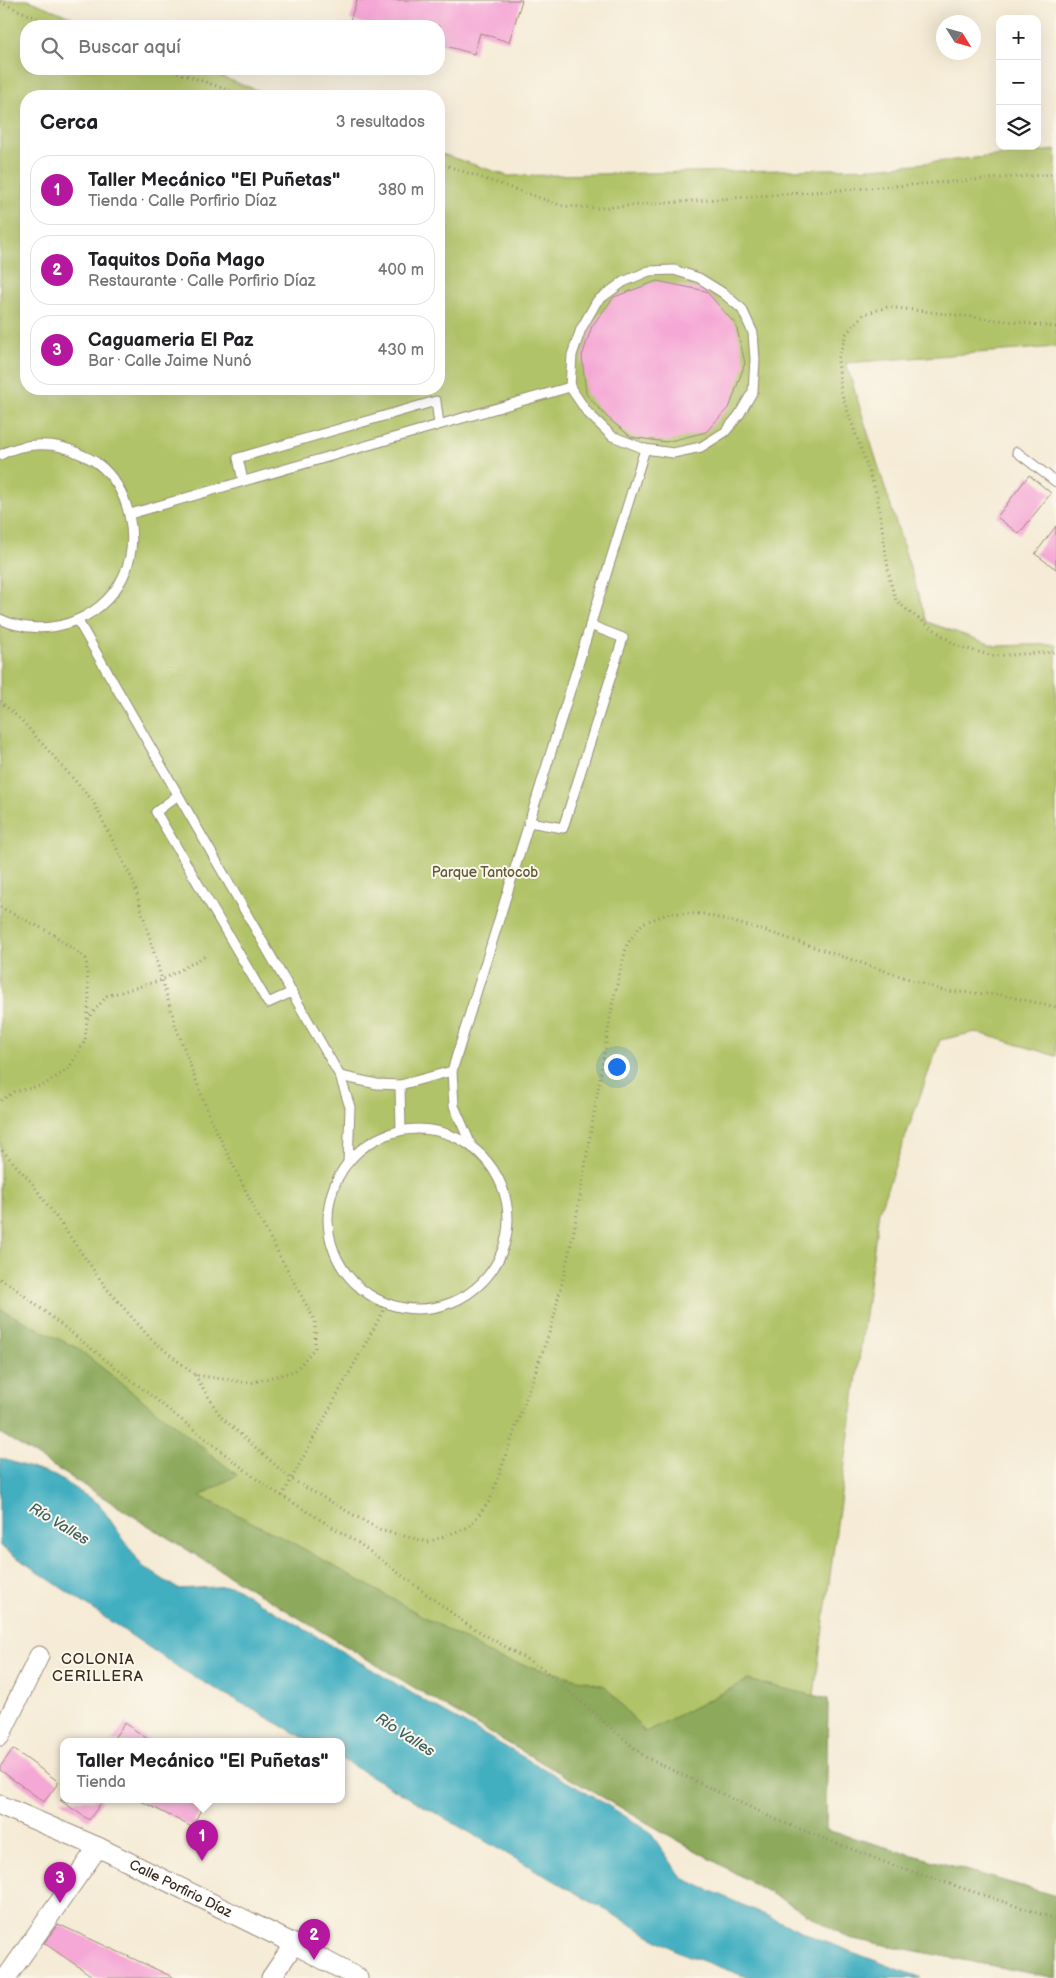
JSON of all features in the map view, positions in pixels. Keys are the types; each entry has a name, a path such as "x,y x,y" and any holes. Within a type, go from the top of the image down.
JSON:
{"street":[{"path":"0,1736 39,1656"},
{"name":"Calle Porfirio Díaz","path":"0,1806 98,1847 294,1944 358,1978"},
{"path":"5,1971 98,1847"},
{"path":"271,1978 294,1944"}],"lane":[{"path":"674,270 699,278 724,293 742,309 753,333 755,360 753,391 725,432 700,447 673,453 645,449 612,436 587,412 570,387 572,355 581,329 597,301 623,282 649,271 674,270"},
{"path":"130,514 570,387"},
{"path":"243,481 238,458 436,401 439,424"},
{"path":"0,455 10,449 40,444 70,449 97,463 118,486 130,514 132,546 123,577 104,603 78,621 46,629 15,626 0,619"},
{"path":"472,1147 454,1106 452,1071 645,449"},
{"path":"1017,452 1056,482"},
{"path":"78,621 340,1076 350,1106 348,1163"},
{"path":"529,822 563,828 622,638 590,625"},
{"path":"178,795 156,812 268,1003 292,992"},
{"path":"340,1076 377,1084 400,1085 452,1071"},
{"path":"400,1085 401,1130"},
{"path":"432,1129 462,1139 472,1147 486,1158 502,1185 509,1215 504,1246 490,1274 469,1294 443,1306 415,1309 387,1304 362,1290 343,1269 331,1243 328,1215 334,1187 348,1163 372,1142 401,1130 432,1129"}],"path":[{"path":"0,2 40,20"},
{"path":"185,75 228,90"},
{"path":"445,165 564,206 598,208 1056,174"},
{"path":"1056,327 888,307 864,314 846,334 838,359 841,392 877,496 890,582 896,600 908,611 957,646 993,656 1056,652"},
{"path":"0,702 22,721 93,801 133,881 175,1024 209,1115 256,1212 315,1320 315,1348 295,1371 250,1383 194,1375"},
{"path":"0,907 53,934 86,959 89,998 85,1041 69,1068 44,1085 14,1092 0,1101"},
{"path":"0,1148 32,1183 106,1289 151,1338 194,1375 221,1417 291,1479 380,1530 428,1542 469,1527 490,1500 552,1325 574,1231 613,1001 627,944 643,923 670,912 702,914 763,930 945,991 1002,995 1056,1007"},
{"path":"87,1019 107,996 162,980 207,955"},
{"path":"0,1280 26,1297 264,1485 360,1544 465,1623 542,1669 645,1757 778,1820 892,1865 1056,1919"},
{"path":"282,1496 387,1304"}],"green space":[{"name":"Parque Tantocob","path":"0,0 28,0 79,20 20,20 20,75 216,75 257,90 20,90 20,395 445,395 445,155 508,176 874,168 1056,150 1056,347 846,363 927,622 996,646 1056,644 1056,1056 976,1032 940,1040 879,1211 814,1695 828,1699 826,1830 1056,1896 1056,1978 849,1938 478,1726 228,1575 0,1433"},
{"path":"0,1309 77,1348 237,1475 200,1496 293,1543 497,1658 605,1686 645,1732 748,1680 828,1699 826,1830 1056,1896 1056,1978 849,1938 478,1726 228,1575 0,1433"}],"water":[{"name":"Río Valles","path":"0,1458 55,1476 99,1504 142,1566 178,1589 232,1586 435,1707 599,1800 649,1831 682,1878 826,1942 921,1978 749,1978 679,1952 345,1761 345,1738 304,1738 182,1670 0,1546"}],"building":[{"path":"357,0 522,0 509,42 480,33 474,54 445,46 445,20 350,20"},
{"path":"657,281 706,291 736,325 745,363 730,406 706,432 666,442 631,437 607,417 586,394 582,356 592,326 614,297"},
{"path":"1029,475 1051,493 1019,534 997,517"},
{"path":"1056,526 1056,569 1035,554"},
{"path":"125,1723 146,1738 114,1738"},
{"path":"13,1749 59,1782 44,1802 0,1770 0,1767"},
{"path":"64,1803 101,1803 89,1820"},
{"path":"145,1803 204,1803 192,1827"},
{"path":"58,1924 175,1978 95,1978 44,1943"}],"place":[{"name":"Taller Mecánico \"El Puñetas\"","path":"202,1861"},
{"name":"Caguameria El Paz","path":"60,1903"},
{"name":"Taquitos Doña Mago","path":"314,1960"}],"district":[{"name":"COLONIA CERILLERA","path":"98,1668"}]}
